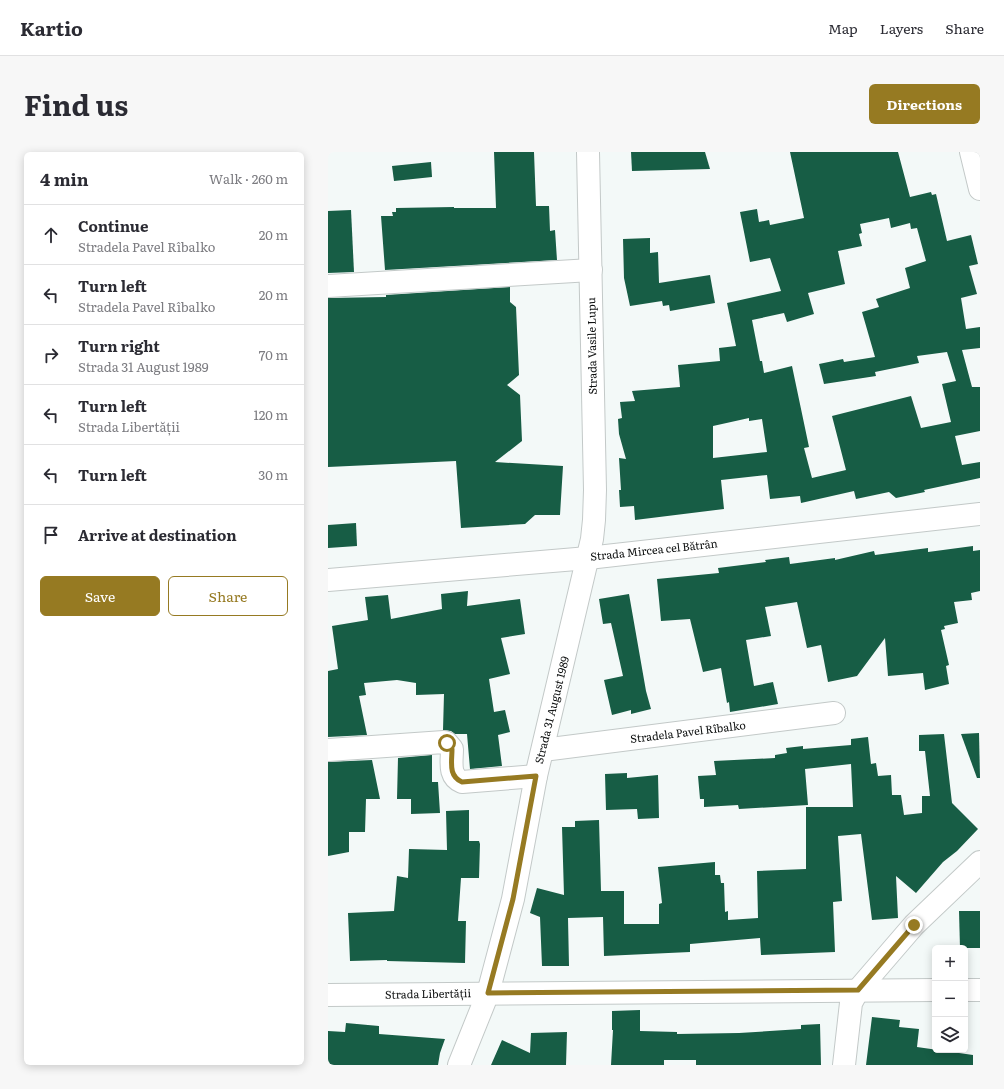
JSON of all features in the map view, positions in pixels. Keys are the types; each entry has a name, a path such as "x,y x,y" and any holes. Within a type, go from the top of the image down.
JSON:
{"street":[{"name":"Strada Vasile Lupu","path":"588,152 595,490 594,520 590,549"},
{"path":"971,152 980,189"},
{"path":"328,286 591,270"},
{"name":"Strada Mircea cel Bătrân","path":"328,580 590,549 980,514"},
{"name":"Strada 31 August 1989","path":"459,1065 488,993 513,899 536,776 590,549"},
{"name":"Stradela Pavel Rîbalko","path":"543,750 834,713"},
{"path":"328,750 444,742 447,743 452,749 451,768 453,775 457,780 462,782 536,776"},
{"path":"844,1065 851,1003 858,990 914,925 980,862"},
{"name":"Strada Libertății","path":"328,994 932,990"},
{"path":"968,990 980,990"}],"building":[{"path":"494,152 534,152 536,206 549,206 550,231 555,230 557,260 385,270 381,216 393,216 392,212 396,212 396,208 496,208"},
{"path":"631,152 705,152 710,169 632,171"},
{"path":"790,152 898,152 910,197 931,192 932,195 936,194 947,241 971,235 978,264 969,266 977,294 961,298 966,329 980,327 980,348 962,350 972,387 980,387 980,431 955,436 962,465 980,462 980,478 924,490 925,492 896,498 889,492 856,499 854,491 801,503 800,496 770,499 767,475 721,480 724,509 635,520 634,506 620,507 619,490 621,490 619,458 626,459 619,434 618,419 622,418 620,402 635,401 632,391 680,387 678,365 720,361 719,348 736,346 727,303 781,291 770,258 750,262 740,212 757,209 759,222 769,220 770,225 804,218","holes":["889,218 891,228 910,223 911,229 917,228 926,261 905,268 910,288 876,299 879,307 862,312 875,357 844,362 843,359 819,364 824,384 876,376 875,372 919,363 917,356 947,352 956,381 942,384 951,422 921,428 911,396 832,416 846,470 812,478 804,448 809,447 792,366 764,373 762,361 760,361 752,320 784,313 787,322 814,314 808,293 845,284 838,251 862,246 859,234 862,233 860,224","749,418 749,421 762,419 767,452 713,458 713,426"]},
{"path":"431,162 432,177 394,181 392,166"},
{"path":"351,210 354,272 328,273 328,211"},
{"path":"650,238 650,253 658,252 659,283 710,275 715,303 670,311 669,305 663,306 662,301 630,306 624,278 623,239"},
{"path":"510,287 510,302 516,307 519,375 507,385 520,395 522,441 495,462 563,466 560,515 535,515 525,524 461,528 456,461 328,467 328,298 386,297 386,295"},
{"path":"356,523 357,546 328,548 328,525"},
{"path":"973,546 973,551 980,550 980,591 971,593 972,600 954,602 958,623 944,626 945,629 941,630 949,665 946,666 949,684 925,690 923,673 888,676 885,638 857,676 828,682 821,645 807,648 797,602 765,607 771,636 746,640 754,686 773,682 778,704 730,712 721,668 703,672 690,619 661,621 657,579 719,573 718,568 766,562 765,560 789,557 790,564 835,558 835,560 874,551 875,555 928,548 928,552"},
{"path":"468,591 467,606 520,599 525,634 501,638 510,674 489,679 494,712 505,710 510,732 498,735 502,766 470,769 467,734 455,734 451,731 443,730 444,694 416,695 416,683 397,680 364,683 366,695 359,696 367,735 328,737 328,671 338,669 332,626 368,620 365,597 388,595 391,619 442,609 441,594"},
{"path":"629,594 646,691 651,709 631,714 631,710 612,715 604,680 623,676 611,623 603,624 599,599"},
{"path":"979,733 980,778 977,778 961,734"},
{"path":"944,734 952,803 978,829 957,851 943,862 916,893 896,876 898,918 872,920 861,834 838,836 842,901 833,902 835,952 761,955 760,938 690,944 690,952 604,956 603,917 568,918 569,966 542,966 540,917 530,913 537,888 564,895 562,827 575,827 575,821 599,820 601,891 624,891 624,924 659,924 659,904 662,903 658,867 715,862 715,875 720,875 721,883 724,883 725,912 728,911 728,920 758,918 757,871 806,869 806,807 853,807 851,764 805,769 808,805 739,809 738,805 704,807 704,799 700,799 698,776 716,775 714,761 775,758 775,755 787,753 786,748 803,746 803,749 851,745 851,739 868,737 871,764 876,763 878,776 891,775 892,795 901,795 904,815 922,813 922,796 930,796 925,751 919,751 919,735"},
{"path":"432,755 432,782 438,782 440,813 411,814 411,799 397,799 398,758"},
{"path":"372,760 380,799 366,799 365,832 349,832 349,852 328,856 328,762"},
{"path":"627,773 627,778 658,775 659,818 638,819 637,809 606,810 605,774"},
{"path":"469,810 469,841 479,841 480,844 479,878 461,878 458,921 466,921 465,963 387,960 350,961 348,913 394,911 397,876 408,878 409,849 447,850 446,811"},
{"path":"959,911 980,911 980,948 968,948 968,945 960,945"},
{"path":"640,1010 640,1031 677,1032 677,1034 739,1033 801,1029 801,1025 820,1024 821,1065 696,1065 696,1060 664,1060 664,1065 611,1065 613,1030 612,1011"},
{"path":"872,1017 900,1020 899,1027 919,1029 917,1047 932,1049 932,1053 959,1053 973,1055 973,1065 866,1065"},
{"path":"346,1023 379,1026 379,1034 445,1039 438,1065 328,1065 328,1031 345,1032"},
{"path":"567,1032 566,1065 491,1065 502,1040 530,1053 531,1033"}],"route":[{"path":"447,743 452,749 451,768 453,775 457,780 462,782 536,776 513,899 488,993 858,990 914,925"}]}
